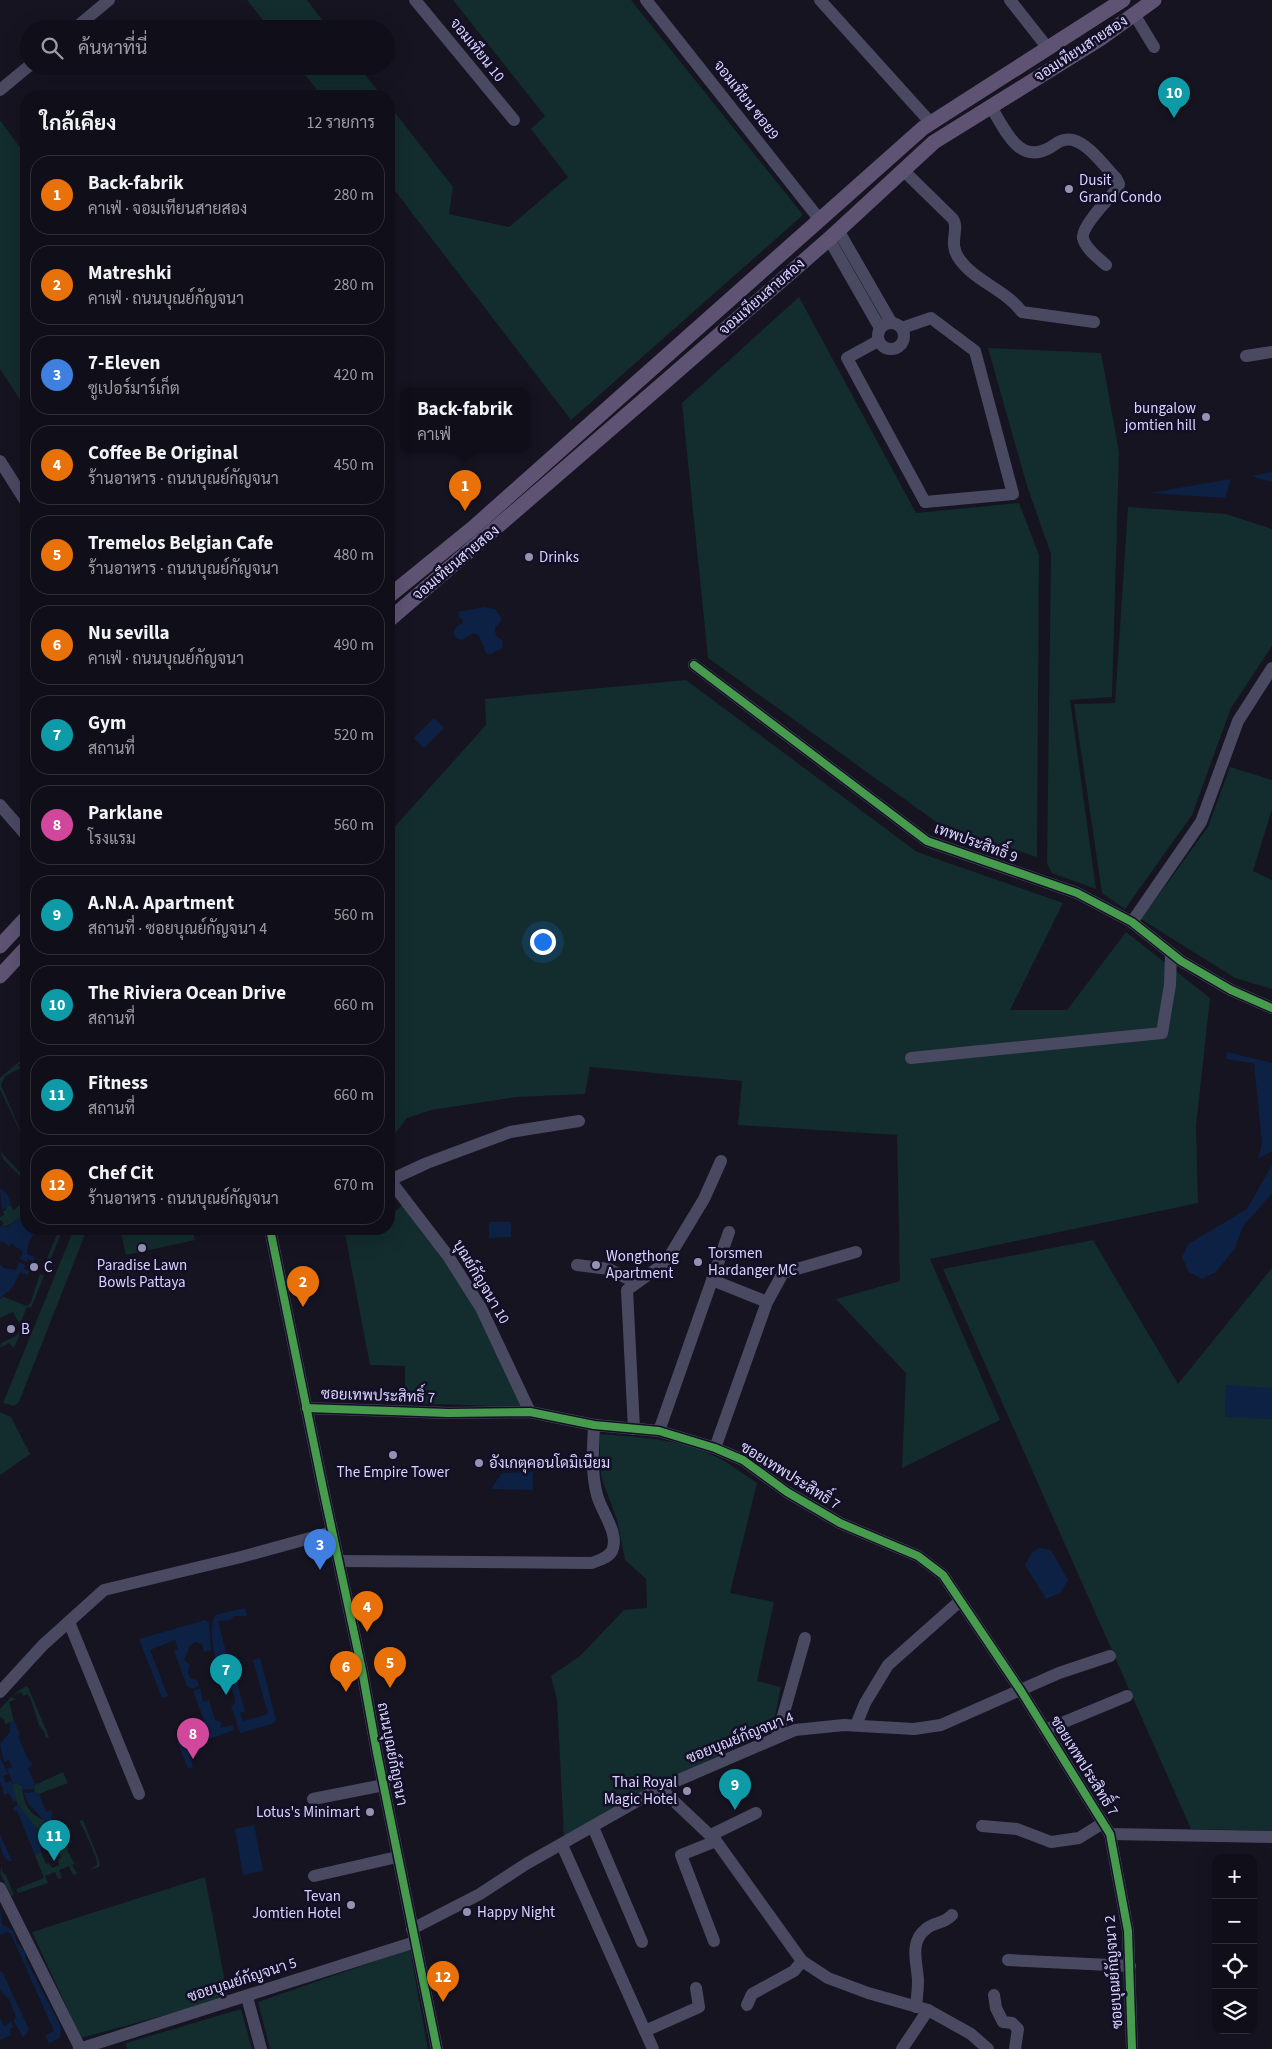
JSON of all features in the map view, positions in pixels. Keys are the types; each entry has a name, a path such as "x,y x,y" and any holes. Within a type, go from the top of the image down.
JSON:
{"main road":[{"name":"จอมเทียนสายสอง","path":"395,591 474,527 931,123 1047,47 1124,0"},
{"name":"จอมเทียนสายสอง","path":"395,615 834,234 934,142 1100,39 1154,0"},
{"path":"0,946 20,924"},
{"path":"0,976 20,954"}],"street":[{"path":"85,20 109,0"},
{"name":"จอมเทียน 10","path":"415,0 514,120"},
{"name":"จอมเทียน ซอย9","path":"646,0 820,220"},
{"path":"820,0 931,123"},
{"path":"1010,0 1047,47"},
{"path":"1134,14 1154,47"},
{"path":"0,90 20,73"},
{"path":"990,107 1010,139 1022,150 1031,154 1041,153 1063,140 1073,140 1083,145 1116,178 1119,184 1117,189 1085,229 1083,238 1089,249 1106,265"},
{"path":"903,170 953,219 956,226 952,239 954,250 960,260 990,286 1014,302 1022,312 1094,322"},
{"path":"834,234 888,330"},
{"path":"931,318 975,351 1013,494 925,502 847,358 888,330 931,318"},
{"path":"1246,356 1272,352"},
{"path":"0,461 20,493"},
{"path":"474,527 484,539"},
{"name":"เทพประสิทธิ์ 9","path":"694,665 927,841 1077,893 1132,922 1170,953 1231,990 1272,1008"},
{"path":"1132,922 1201,822 1238,721 1272,668"},
{"path":"0,805 20,828"},
{"path":"911,1058 1162,1033 1170,986 1170,953"},
{"path":"395,1176 510,1132 579,1121"},
{"path":"634,1429 627,1290 666,1262 704,1199 721,1161"},
{"name":"บุณย์กัญจนา 10","path":"395,1187 448,1256 481,1308 530,1412"},
{"path":"659,1431 729,1232"},
{"name":"ถนนบุณย์กัญจนา","path":"271,1235 332,1532 340,1561 397,1857 437,2049"},
{"path":"715,1448 767,1302 782,1273 856,1252"},
{"path":"578,1265 609,1269 636,1283"},
{"path":"712,1280 767,1302"},
{"name":"ซอยเทพประสิทธิ์ 7","path":"306,1408 530,1412 594,1425 659,1431 715,1448 743,1460 786,1492 840,1523 918,1556 942,1575 1021,1691 1106,1828 1272,1837"},
{"path":"340,1561 592,1563 607,1557 612,1550 613,1538 597,1497 592,1470 594,1425"},
{"path":"0,1692 43,1645 104,1590 116,1585 232,1559 332,1532"},
{"path":"856,1725 865,1703 888,1665 960,1601"},
{"path":"69,1622 139,1794"},
{"path":"777,1737 805,1638"},
{"name":"ซอยบุณย์กัญจนา 4","path":"412,1929 480,1894 660,1788 777,1737 796,1730 856,1725 914,1729 941,1725 1082,1664 1110,1656"},
{"path":"1045,1730 1127,1696"},
{"path":"313,1799 384,1785"},
{"path":"660,1788 714,1838 802,1961 828,1978 868,1993 922,2009 971,2034 988,2049"},
{"path":"714,1941 681,1855 756,1813"},
{"path":"982,1826 1017,1829 1051,1842 1079,1838 1106,1828"},
{"path":"593,1827 642,1942"},
{"name":"ซอยบุณย์กัญจนา 2","path":"1106,1828 1128,1931 1132,2049"},
{"path":"562,1845 653,2049"},
{"path":"314,1876 397,1857"},
{"path":"0,1888 80,2048"},
{"path":"902,2049 922,2009 914,1958 920,1935 927,1928 942,1924 952,1915"},
{"name":"ซอยบุณย์กัญจนา 5","path":"80,2048 247,1997 329,1968 415,1942"},
{"path":"1008,1960 1130,1966"},
{"path":"747,2005 752,1994 794,1970 802,1961"},
{"path":"645,2031 697,2009 700,2004 696,1988"},
{"path":"994,1995 996,2008 1003,2022 1012,2023 1018,2029 1015,2049"},
{"path":"247,1997 261,2049"}],"green space":[{"path":"247,0 307,0 322,20 263,20"},
{"path":"453,0 631,0 803,215 571,420 395,191 395,113 453,187 449,214 509,227 568,177 531,129 545,116"},
{"path":"305,75 365,75 377,90 317,90"},
{"path":"0,120 20,148 20,400 0,369"},
{"path":"799,297 916,513 1019,503 1039,555 1037,857 942,826 708,658 682,403"},
{"path":"988,348 1101,353 1119,452 1112,697 1070,700 1096,889 1052,873 1047,864 1051,554 1027,486"},
{"path":"1128,507 1226,514 1272,529 1272,646 1231,708 1192,815 1125,909 1102,893 1074,704 1115,703"},
{"path":"686,680 917,852 1063,903 1010,1010 1067,1010 1126,932 1210,998 1196,1127 1198,1203 930,1259 1000,1420 902,1468 906,1373 836,1299 900,1281 897,1135 738,1125 742,1081 590,1067 585,1094 517,1097 431,1110 407,1118 395,1133 395,826 486,725 485,699"},
{"path":"1230,767 1272,780 1272,809 1253,871 1272,880 1272,989 1235,978 1141,919 1208,827"},
{"path":"20,1061 18,1065 20,1068 5,1076 1,1085 20,1131 0,1089 0,1078"},
{"path":"0,1151 20,1173 20,1176 3,1159"},
{"path":"20,1204 20,1219 8,1226 1,1227 4,1223 0,1220 0,1217 4,1215 5,1206 10,1205 14,1210"},
{"path":"403,1204 475,1304 524,1407 405,1403 405,1366 370,1365 345,1235 395,1235 396,1211"},
{"path":"57,1235 61,1235 47,1268 44,1266"},
{"path":"72,1235 85,1235 19,1402 14,1406 3,1403"},
{"name":"Paradise Lawn Bowls Pattaya","path":"121,1235 194,1235 195,1240 126,1255"},
{"path":"1093,1240 1178,1384 1272,1268 1272,1831 1191,1829 943,1269"},
{"path":"40,1274 44,1276 31,1308 27,1307 20,1324 24,1325 22,1328 13,1312 0,1318 0,1299 4,1297 27,1306 31,1302"},
{"path":"21,1331 14,1348 9,1343 0,1348 1,1343 16,1336"},
{"path":"0,1412 11,1417 30,1454 0,1475"},
{"path":"599,1434 660,1440 690,1447 719,1458 757,1483 730,1593 774,1602 757,1681 781,1687 772,1731 652,1786 564,1837 557,1700 551,1676 580,1656 624,1610 647,1608 646,1579 625,1560 617,1520 601,1476"},
{"path":"26,1686 49,1737 45,1738 45,1733 39,1725 30,1697 27,1694 23,1696 21,1692 13,1695"},
{"path":"11,1697 16,1699 9,1702 14,1721 5,1724 4,1719 0,1717 0,1709"},
{"path":"63,1772 68,1783 39,1794 34,1792 35,1785"},
{"path":"16,1782 22,1786 27,1806 34,1814 44,1820 47,1829 38,1830 24,1816 14,1796 12,1785"},
{"path":"83,1820 100,1863 99,1867 89,1870 97,1865 97,1861 79,1821"},
{"path":"68,1845 68,1852 75,1864 72,1865 77,1873 88,1870 73,1875 69,1866 59,1870 62,1878 58,1879 55,1872 45,1876 48,1883 18,1893 16,1889 44,1878 35,1855 41,1852 46,1864 49,1863 52,1868 59,1865 58,1859 61,1858 58,1850"},
{"path":"2,1866 2,1872 6,1875 14,1895 11,1896 0,1873"},
{"path":"205,1877 228,1998 81,2038 32,1932"},
{"path":"410,1949 428,2049 270,2049 258,2002"},
{"path":"241,2009 252,2049 127,2049 126,2043"}],"water":[{"path":"1272,472 1272,482 1251,476"},
{"path":"1231,479 1225,498 1150,493"},
{"path":"484,607 495,609 502,619 495,628 496,636 503,641 502,648 491,654 486,653 479,636 474,633 462,640 456,638 453,633 457,626 463,623 463,620 458,616 459,612"},
{"path":"434,718 444,728 424,748 414,738"},
{"path":"1227,1052 1272,1063 1272,1151 1258,1159 1262,1143 1254,1063 1226,1059"},
{"path":"1272,1165 1272,1193 1243,1226 1235,1248 1216,1272 1202,1279 1189,1272 1182,1257 1188,1244 1247,1209"},
{"path":"0,1188 7,1194 11,1204 2,1210"},
{"path":"19,1218 20,1235 33,1235 28,1244 27,1254 35,1257 33,1261 28,1259 27,1262 20,1259 23,1252 12,1244 9,1246 2,1241 0,1242 0,1226 8,1227"},
{"path":"489,1222 511,1222 511,1237 489,1238"},
{"path":"19,1262 25,1265 24,1269 29,1271 28,1275 20,1272 12,1289 10,1288 9,1292 6,1292 0,1299 0,1264 5,1268 16,1270"},
{"path":"1226,1385 1272,1388 1272,1419 1225,1417"},
{"path":"533,1472 533,1490 491,1489 502,1473"},
{"path":"1039,1548 1051,1550 1068,1580 1060,1593 1046,1599 1025,1565 1032,1552"},
{"path":"245,1608 246,1616 234,1616 230,1620 218,1621 228,1660 217,1665 212,1633 215,1615"},
{"path":"205,1620 209,1623 211,1650 204,1652 202,1644 195,1642 190,1646 184,1660 190,1665 188,1672 190,1678 197,1680 199,1686 192,1689 187,1686 174,1651 178,1649 175,1640 150,1650 168,1696 162,1698 139,1639"},
{"path":"260,1658 276,1720 272,1724 240,1733 231,1706 235,1703 235,1700 229,1678 219,1668 228,1664 232,1666 245,1711 240,1713 243,1721 268,1714 253,1660"},
{"path":"200,1688 203,1702 209,1700 215,1720 222,1722 220,1728 233,1725 234,1730 195,1744 194,1739 186,1742 193,1767 188,1769 177,1740 185,1732 205,1723 193,1691"},
{"path":"14,1721 29,1762 31,1761 33,1765 28,1768 35,1785 34,1789 23,1790 21,1784 13,1784 7,1769 12,1767 9,1760 4,1762 0,1744 10,1732 10,1723"},
{"path":"0,1758 8,1774 3,1776 6,1783 11,1781 17,1801 13,1802 9,1793 4,1795 2,1790 4,1790 0,1782"},
{"path":"34,1792 39,1794 46,1812 51,1810 53,1815 51,1816 62,1843 64,1842 66,1846 58,1850 54,1842 46,1838 43,1831 47,1829 47,1824 28,1803 24,1793"},
{"path":"18,1804 43,1839 40,1844 41,1852 35,1855 17,1811 14,1812 13,1808"},
{"path":"254,1825 263,1871 243,1875 235,1829"},
{"path":"0,1835 12,1861 8,1861 2,1852"},
{"path":"0,1908 2,1924 13,1931 17,1943 25,1952 25,1958 61,2027 60,2038 49,2043 45,2035 54,2031 11,1934 7,1932 0,1935"},
{"path":"2,1971 29,2030 23,2038 14,2021 16,2017 9,1999 0,1990 0,1972"},
{"path":"0,2018 4,2026 11,2022 14,2027 10,2028 11,2035 0,2040"}],"cycle path":[{"path":"694,665 927,841 1077,893 1132,922 1181,961 1231,990 1272,1008"},
{"path":"271,1235 362,1670 437,2049"},
{"path":"306,1408 448,1413 530,1412 594,1425 659,1431 715,1448 743,1460 787,1492 840,1523 918,1556 943,1575 1021,1691 1110,1834 1128,1931 1132,2049"}],"place":[{"name":"The Riviera Ocean Drive","path":"1174,118"},
{"name":"Dusit Grand Condo","path":"1069,189"},
{"name":"bungalow jomtien hill","path":"1206,417"},
{"name":"Back-fabrik","path":"465,511"},
{"name":"Drinks","path":"529,557"},
{"name":"Paradise Lawn Bowls Pattaya","path":"142,1248"},
{"name":"Torsmen Hardanger MC","path":"698,1262"},
{"name":"Wongthong Apartment","path":"596,1265"},
{"name":"C","path":"34,1267"},
{"name":"Matreshki","path":"303,1307"},
{"name":"B","path":"11,1329"},
{"name":"The Empire Tower","path":"393,1455"},
{"name":"อังเกตุคอนโดมิเนียม","path":"479,1463"},
{"name":"7-Eleven","path":"320,1570"},
{"name":"Coffee Be Original","path":"367,1632"},
{"name":"Tremelos Belgian Cafe","path":"390,1688"},
{"name":"Nu sevilla","path":"346,1692"},
{"name":"Gym","path":"226,1695"},
{"name":"Parklane","path":"193,1759"},
{"name":"Thai Royal Magic Hotel","path":"687,1791"},
{"name":"A.N.A. Apartment","path":"735,1810"},
{"name":"Lotus's Minimart","path":"370,1812"},
{"name":"Fitness","path":"54,1861"},
{"name":"Tevan Jomtien Hotel","path":"351,1905"},
{"name":"Happy Night","path":"467,1912"},
{"name":"Chef Cit","path":"443,2002"}]}
